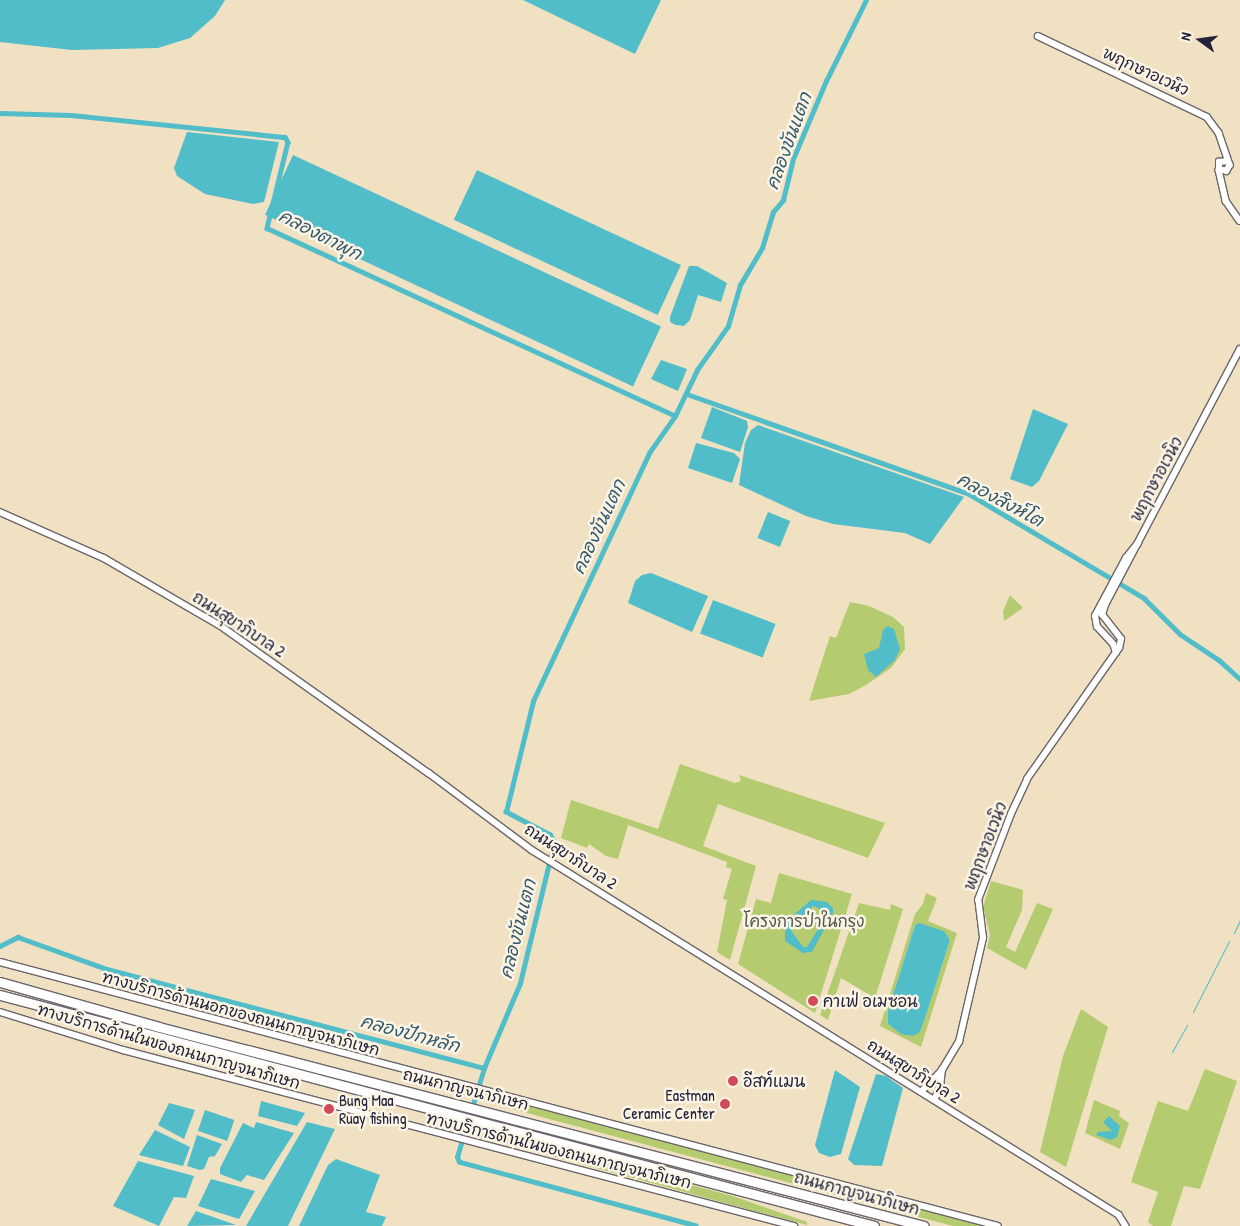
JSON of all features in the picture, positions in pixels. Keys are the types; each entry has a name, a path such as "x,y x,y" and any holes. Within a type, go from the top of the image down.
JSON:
{"highway":[{"name":"ถนนกาญจนาภิเษก","path":"0,982 159,1026 464,1104 924,1226"},
{"name":"ถนนกาญจนาภิเษก","path":"0,995 874,1226"}],"main road":[{"name":"ทางบริการด้านนอกของถนนกาญจนาภิเษก","path":"1,962 346,1056 472,1086 998,1226"},
{"name":"ทางบริการด้านในของถนนกาญจนาภิเษก","path":"0,1012 123,1050 794,1226"}],"street":[{"name":"พฤกษาอเวนิว","path":"1038,36 1194,109 1216,126 1228,162"},
{"path":"1224,149 1219,170 1222,184 1226,201 1240,221"},
{"path":"1220,161 1228,162 1230,167 1222,184"},
{"path":"1219,170 1227,171"},
{"name":"พฤกษาอเวนิว","path":"921,1092 942,1070 959,1042 984,938 978,900 1011,814 1027,779 1116,653 1113,644 1095,621 1240,349"},
{"name":"ถนนสุขาภิบาล 2","path":"0,512 104,558 221,626 536,853 1119,1215 1126,1226"},
{"path":"1104,602 1102,615 1121,639 1116,653"},
{"name":"พฤกษาอเวนิว","path":"934,1100 940,1088 942,1070"}],"green space":[{"path":"1010,595 1023,608 1004,621 1003,611"},
{"path":"850,602 869,606 893,617 904,627 905,649 891,668 866,685 849,694 809,701 830,636 836,638"},
{"path":"680,764 735,783 741,781 739,775 885,823 868,858 718,804 703,846 756,866 730,960 717,952 727,900 723,899 732,869 726,867 727,862 628,825 618,859 606,856 589,844 587,848 561,838 571,800 658,829"},
{"name":"โครงการป่าในกรุง","path":"779,873 852,894 815,1013 738,964 756,899 771,903"},
{"path":"991,881 1023,890 1022,910 1006,947 1015,952 1037,903 1053,909 1026,970 987,948 990,935 983,907"},
{"path":"926,893 937,898 928,921 957,933 921,1047 880,1026 915,914 923,904","holes":["915,925 950,940 920,1032 888,1024 888,1011"]},
{"path":"859,903 890,910 891,904 903,909 875,998 841,978 828,1020 820,1015"},
{"path":"1081,1009 1108,1027 1066,1167 1040,1152 1063,1056"},
{"path":"1205,1069 1237,1081 1200,1189 1184,1186 1171,1226 1153,1226 1148,1222 1158,1192 1131,1182 1158,1101 1188,1111"},
{"path":"491,1096 984,1226 953,1226 549,1119 489,1102"},
{"path":"1094,1100 1120,1111 1119,1116 1129,1123 1120,1149 1085,1133"},
{"path":"479,1129 733,1196 807,1222 807,1225 477,1136"}],"water":[{"path":"0,0 225,0 215,16 190,38 158,48 72,50 0,42"},
{"path":"523,0 661,0 635,54"},
{"path":"187,132 279,142 264,202 253,204 205,194 177,176 174,168"},
{"path":"293,155 661,327 633,386 265,215"},
{"path":"477,170 681,265 658,315 454,220"},
{"path":"689,266 697,266 727,283 721,302 698,295 690,320 684,326 676,325 670,322 670,317"},
{"path":"661,360 687,369 678,391 651,379"},
{"path":"712,407 747,421 748,427 740,452 701,438"},
{"path":"1033,409 1068,424 1039,481 1032,487 1010,479"},
{"path":"758,425 964,497 930,544 905,533 833,524 806,516 739,485 745,443 751,430"},
{"path":"696,443 734,453 740,459 732,483 688,468"},
{"path":"768,512 790,521 780,547 758,538"},
{"path":"651,573 708,596 692,632 628,603 635,581 642,575"},
{"path":"713,600 776,624 763,658 700,634"},
{"path":"888,626 894,629 900,649 895,660 876,677 868,670 864,654 879,648 883,630"},
{"path":"811,900 827,902 833,908 833,913 812,952 803,953 785,941 785,927 788,920","holes":["813,906 828,913 807,947 803,947 790,929 794,925 806,923 807,914"]},
{"path":"919,923 944,931 950,940 920,1032 913,1036 901,1034 888,1024 888,1011 915,925"},
{"path":"835,1070 860,1087 841,1154 830,1157 819,1153 815,1145"},
{"path":"876,1074 886,1076 903,1088 882,1166 854,1165 848,1159"},
{"path":"261,1101 305,1113 297,1126 258,1116"},
{"path":"169,1103 195,1110 184,1139 158,1125"},
{"path":"205,1110 234,1120 227,1141 198,1131"},
{"path":"1109,1116 1120,1126 1117,1137 1111,1140 1096,1135 1098,1132 1112,1131 1103,1122"},
{"path":"256,1122 294,1133 264,1180 247,1175 241,1182 220,1174 220,1168 243,1123 254,1128"},
{"path":"307,1122 335,1129 288,1226 246,1226"},
{"path":"155,1130 190,1147 183,1166 139,1155"},
{"path":"197,1135 222,1144 215,1156 209,1157 204,1169 200,1170 187,1166"},
{"path":"336,1159 380,1175 366,1212 386,1217 382,1226 299,1226 328,1165"},
{"path":"138,1161 194,1176 186,1198 174,1197 159,1226 113,1206"},
{"path":"211,1179 255,1191 239,1219 198,1206"},
{"path":"196,1211 236,1225 187,1226"}],"waterway":[{"name":"คลองขันแตก","path":"696,1226 459,1162 457,1157 484,1068 520,983 554,842 550,835 506,812 533,701 649,453 675,416 697,370 728,326 740,285 762,248 773,212 783,200 793,159 826,81 866,0"},
{"name":"คลองตาพุก","path":"0,113 71,115 285,137 288,142 267,228 675,416"},
{"name":"คลองสิงห์โต","path":"687,394 969,494 1144,598 1180,634 1219,660 1240,679"},
{"path":"1234,933 1240,920"},
{"path":"780,925 786,926"},
{"name":"คลองปักหลัก","path":"0,946 18,937 107,969 484,1068"},
{"path":"1193,1012 1229,941"},
{"path":"1172,1052 1187,1025"}],"place":[{"name":"คาเฟ่ อเมซอน","path":"813,1001"},
{"name":"อีสท์แมน","path":"733,1081"},
{"name":"Eastman Ceramic Center","path":"725,1104"},
{"name":"Bung Maa Ruay fishing","path":"329,1109"}]}
